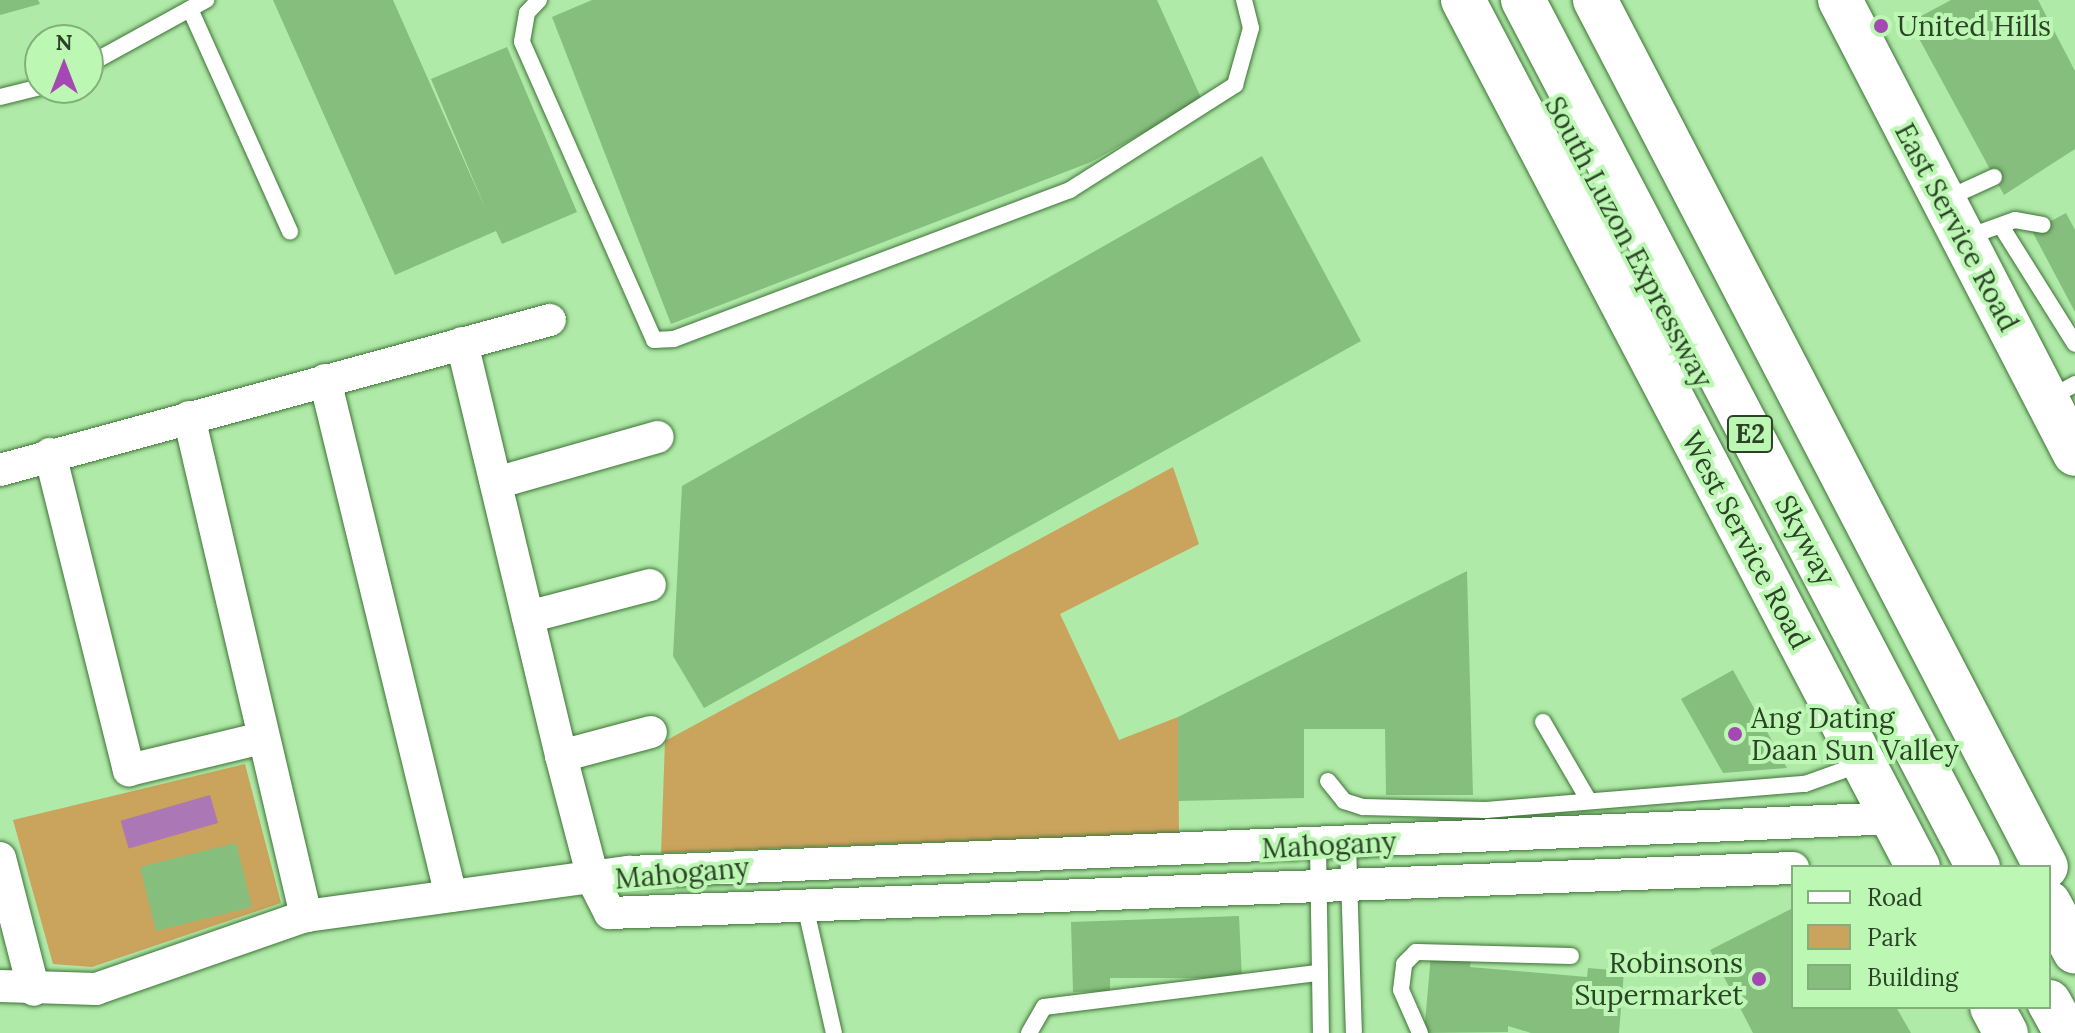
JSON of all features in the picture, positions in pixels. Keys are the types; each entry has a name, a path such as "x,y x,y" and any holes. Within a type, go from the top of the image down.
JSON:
{"main road":[{"name":"West Service Road","path":"1463,0 1917,865"},
{"name":"South Luzon Expressway","path":"1503,0 1955,865"},
{"name":"Skyway","path":"1523,0 1977,865"},
{"name":"Skyway","path":"1582,0 2029,865"},
{"name":"E2","path":"1595,0 2045,865"},
{"name":"East Service Road","path":"1840,0 1942,201 1982,232 2061,392 2075,454"},
{"path":"2051,877 2075,922"},
{"path":"2051,907 2075,952"},
{"path":"2051,1006 2066,1033"},
{"path":"1993,1009 2006,1033"},
{"path":"2031,1009 2044,1033"}],"street":[{"path":"0,470 550,320"},
{"path":"0,986 34,990 96,989 306,916 451,896 594,882 462,343"},
{"path":"325,380 451,896"},
{"path":"189,417 306,916"},
{"path":"496,483 658,437"},
{"path":"50,454 129,770 262,738"},
{"path":"528,617 650,585"},
{"path":"561,756 651,732"},
{"name":"Mahogany","path":"1791,868 1715,867 806,910 619,915 604,907 594,882 629,872 1333,845 1714,824 1894,818"},
{"path":"1714,824 1715,867"},
{"path":"0,858 34,990"},
{"path":"733,868 734,912"}],"lane":[{"path":"104,56 206,0"},
{"path":"539,0 527,13 522,42 654,340 674,339 1070,190 1235,85 1251,28 1244,0"},
{"path":"190,9 290,232"},
{"path":"0,97 24,91"},
{"path":"1942,201 1994,177"},
{"path":"1982,232 2043,225"},
{"path":"1982,232 2075,344"},
{"path":"1543,722 1589,801"},
{"path":"1328,781 1344,801 1363,807 1486,810 1805,784 1864,763"},
{"path":"1333,845 1333,885 1317,973 1323,1033 1355,1033 1333,885 1333,845"},
{"path":"806,910 834,1033"},
{"path":"1420,1033 1401,990 1404,964 1416,952 1571,956"},
{"path":"1029,1033 1044,1007 1317,973"}],"green space":[{"path":"1173,467 1199,544 1060,614 1119,740 1178,717 1179,833 661,853 665,741"},
{"path":"245,764 281,903 92,967 53,964 13,820"}],"shaded area":[{"path":"210,795 218,823 129,849 121,821"}],"building":[{"path":"0,0 38,0 40,4 0,15"},
{"path":"273,0 393,0 486,210 431,79 507,47 577,212 502,244 496,231 395,275"},
{"path":"592,0 1157,0 1202,100 1091,162 671,324 552,17"},
{"path":"1951,0 2038,0 2075,71 2075,149 2004,195 1910,22"},
{"path":"1262,156 1361,341 704,708 673,656 682,486"},
{"path":"2066,213 2075,230 2075,312 2032,231"},
{"path":"1467,571 1473,795 1386,795 1385,729 1304,729 1304,798 1178,801 1178,717"},
{"name":"Ang Dating Daan Sun Valley","path":"1733,670 1787,768 1723,773 1681,699"},
{"path":"236,843 252,907 156,931 140,867"},
{"name":"Robinsons Supermarket","path":"1791,909 1791,1009 1897,1009 1911,1033 1753,1033 1710,950"},
{"path":"1239,916 1242,978 1110,978 1110,991 1073,992 1071,922"},
{"path":"1431,955 1471,958 1470,967 1587,977 1588,968 1624,971 1619,1033 1531,1033 1508,1026 1508,1032 1424,1033"}],"place":[{"name":"United Hills","path":"1881,26"},
{"name":"Ang Dating Daan Sun Valley","path":"1735,734"},
{"name":"Robinsons Supermarket","path":"1759,979"}]}
